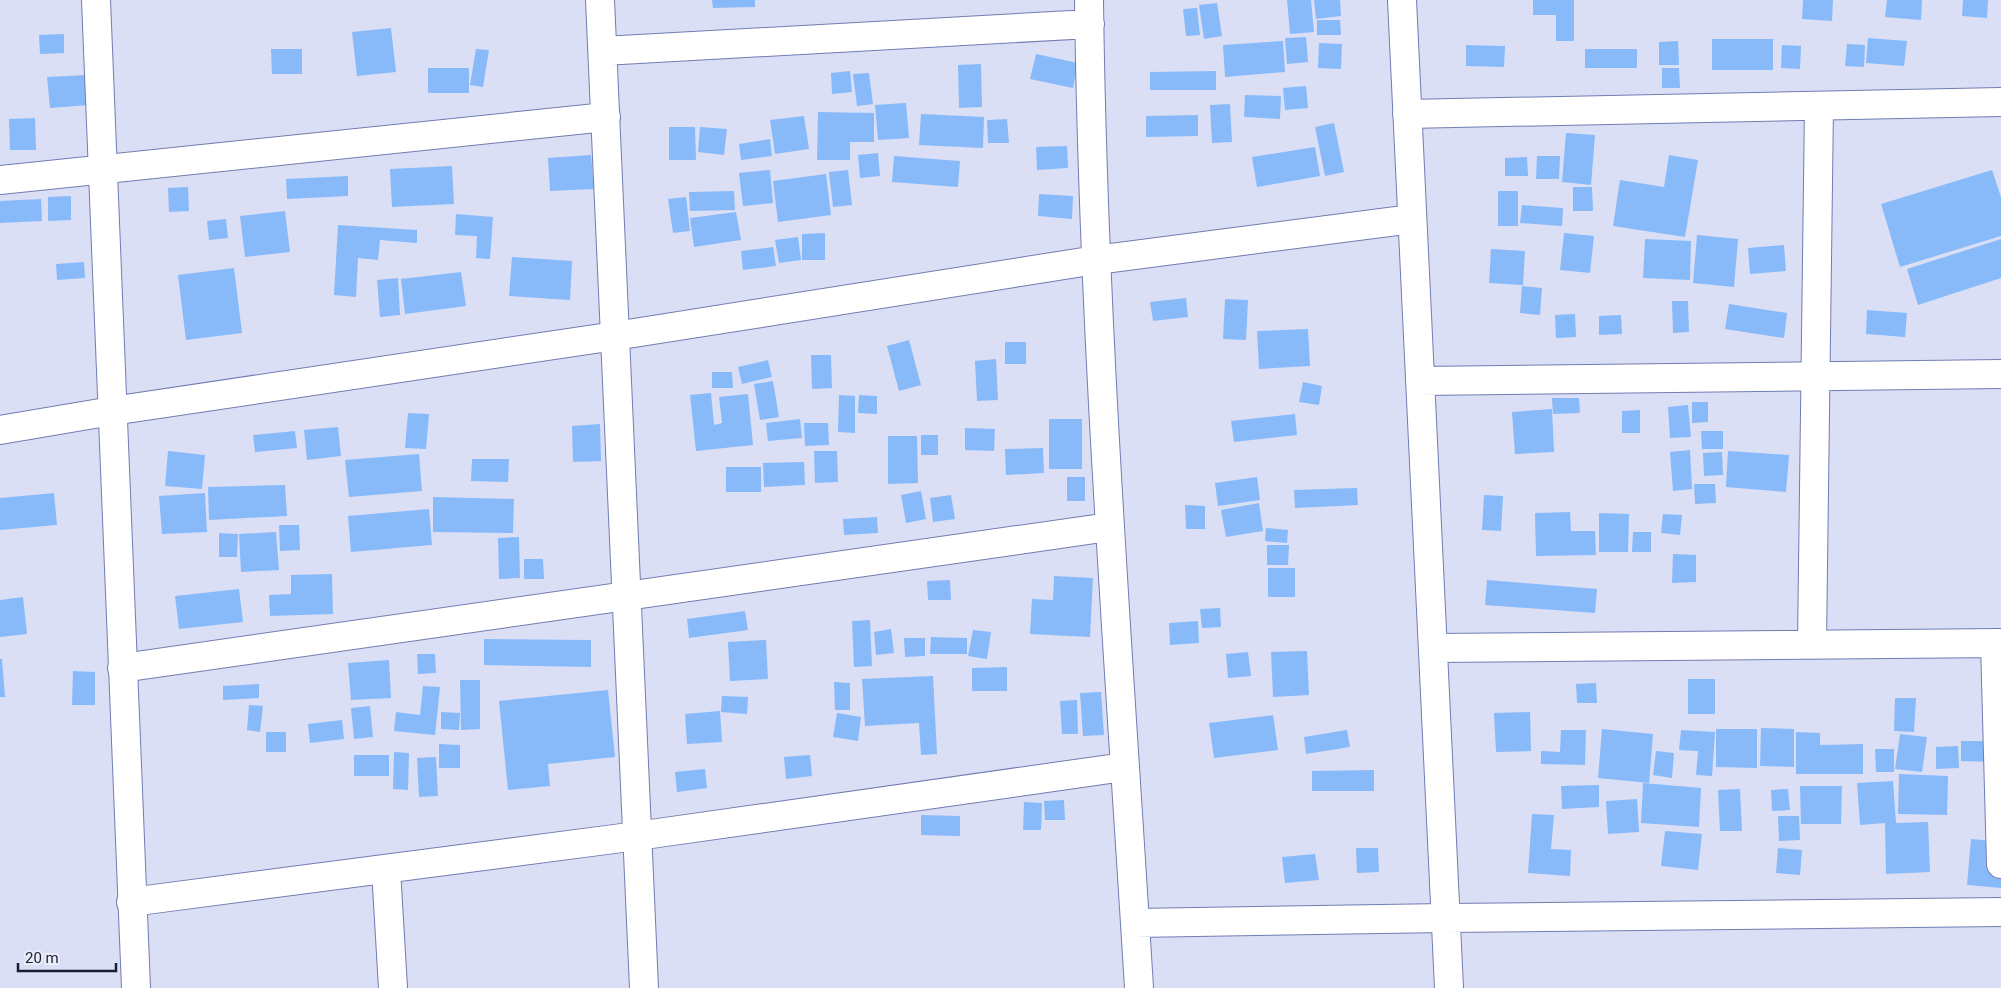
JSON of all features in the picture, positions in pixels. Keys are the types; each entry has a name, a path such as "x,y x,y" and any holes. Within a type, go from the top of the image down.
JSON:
{"street":[{"path":"96,0 131,902 136,988"},
{"path":"600,0 644,988"},
{"path":"1402,0 1449,988"},
{"path":"603,51 1089,12 1096,260 1124,767 1139,988"},
{"path":"1407,114 2001,102"},
{"path":"1812,643 1819,106"},
{"path":"0,180 606,117"},
{"path":"0,430 112,411 615,336 1096,260 1412,219"},
{"path":"1420,381 2001,374"},
{"path":"122,668 1110,527"},
{"path":"1432,648 1812,643 1998,643 2001,864"},
{"path":"131,902 637,836 1124,767"},
{"path":"386,869 393,988"},
{"path":"1135,923 2001,912"}],"building":[{"path":"712,0 755,0 755,7 713,8"},
{"path":"1287,0 1311,0 1314,32 1290,34"},
{"path":"1314,0 1340,0 1341,16 1316,19"},
{"path":"1533,0 1574,0 1574,41 1556,41 1556,15 1533,15"},
{"path":"1803,0 1833,0 1832,21 1802,19"},
{"path":"1887,0 1922,0 1921,20 1885,17"},
{"path":"1963,0 1988,0 1987,18 1962,16"},
{"path":"1217,3 1222,36 1204,39 1199,5"},
{"path":"1197,8 1200,35 1186,36 1183,9"},
{"path":"1317,20 1340,20 1341,35 1317,35"},
{"path":"391,28 396,72 357,76 352,32"},
{"path":"64,34 64,53 40,54 39,35"},
{"path":"1306,37 1308,62 1287,64 1285,38"},
{"path":"1868,38 1907,41 1904,66 1866,63"},
{"path":"1712,39 1773,39 1773,70 1712,70"},
{"path":"1283,41 1285,72 1225,77 1223,45"},
{"path":"1678,41 1679,65 1659,65 1659,42"},
{"path":"1319,43 1342,44 1341,69 1318,68"},
{"path":"1847,44 1865,45 1864,67 1845,66"},
{"path":"1466,45 1505,46 1504,67 1466,66"},
{"path":"1782,45 1801,46 1800,69 1781,68"},
{"path":"271,49 302,49 302,74 272,74"},
{"path":"476,49 489,50 483,87 470,85"},
{"path":"1585,49 1637,49 1637,68 1585,68"},
{"path":"1036,54 1078,63 1073,88 1030,79"},
{"path":"981,64 982,107 959,108 958,65"},
{"path":"428,68 469,68 469,93 428,93"},
{"path":"1662,68 1679,68 1680,88 1662,88"},
{"path":"850,71 852,92 832,94 831,73"},
{"path":"1216,71 1216,90 1150,90 1150,72"},
{"path":"869,73 873,104 857,106 853,74"},
{"path":"86,75 88,105 50,108 47,77"},
{"path":"1306,86 1308,108 1285,110 1283,88"},
{"path":"1245,95 1281,96 1280,119 1244,117"},
{"path":"906,103 909,138 878,140 875,105"},
{"path":"1230,104 1232,142 1212,143 1210,105"},
{"path":"818,112 874,113 874,142 850,142 850,160 817,160"},
{"path":"921,114 984,117 983,148 919,145"},
{"path":"1198,115 1198,136 1146,137 1146,116"},
{"path":"804,116 809,149 775,154 770,120"},
{"path":"35,118 36,150 10,150 9,119"},
{"path":"1007,119 1009,143 988,143 987,120"},
{"path":"1334,123 1344,172 1325,176 1315,127"},
{"path":"669,127 695,127 696,160 669,160"},
{"path":"700,127 727,129 724,155 698,152"},
{"path":"1566,133 1595,135 1591,185 1562,182"},
{"path":"770,139 772,156 741,160 739,144"},
{"path":"1067,146 1068,168 1037,170 1036,147"},
{"path":"1315,147 1320,176 1257,187 1252,157"},
{"path":"878,153 880,176 860,178 858,155"},
{"path":"591,155 594,189 550,191 548,158"},
{"path":"1669,155 1698,160 1685,237 1613,226 1620,180 1664,187"},
{"path":"894,156 960,161 958,187 892,182"},
{"path":"1537,156 1560,156 1559,179 1536,179"},
{"path":"1527,157 1528,176 1505,176 1505,158"},
{"path":"452,166 454,204 392,207 390,169"},
{"path":"770,170 773,203 743,206 739,173"},
{"path":"848,170 852,205 833,207 829,172"},
{"path":"1992,170 2001,197 2001,236 1900,267 1881,204"},
{"path":"826,174 831,215 778,222 773,181"},
{"path":"348,176 348,196 287,199 286,179"},
{"path":"188,187 189,211 169,212 168,188"},
{"path":"1573,187 1592,187 1593,211 1573,211"},
{"path":"734,191 735,210 690,211 689,192"},
{"path":"1498,191 1518,191 1518,226 1498,226"},
{"path":"1039,194 1073,196 1072,219 1038,216"},
{"path":"71,196 71,220 48,221 48,197"},
{"path":"686,197 690,231 673,233 668,199"},
{"path":"41,199 42,221 0,223 0,201"},
{"path":"1522,205 1563,208 1562,226 1520,223"},
{"path":"285,211 290,252 245,257 240,216"},
{"path":"736,212 741,240 694,247 690,218"},
{"path":"456,214 493,217 490,259 476,258 477,236 455,235"},
{"path":"226,219 228,238 209,240 207,221"},
{"path":"338,225 417,230 417,243 380,240 378,260 358,258 356,297 334,295"},
{"path":"825,233 825,260 802,260 802,234"},
{"path":"1564,233 1594,236 1590,273 1560,270"},
{"path":"1697,235 1738,239 1734,287 1693,283"},
{"path":"798,237 801,260 779,263 775,240"},
{"path":"1645,239 1691,241 1690,280 1643,278"},
{"path":"2001,239 2001,278 1918,305 1907,269"},
{"path":"1784,245 1786,271 1750,274 1748,248"},
{"path":"773,247 776,266 743,270 741,251"},
{"path":"1491,249 1525,251 1523,285 1489,283"},
{"path":"512,257 572,261 570,300 509,296"},
{"path":"84,262 85,278 57,280 56,264"},
{"path":"234,268 242,333 186,340 178,275"},
{"path":"461,272 466,306 405,314 401,279"},
{"path":"398,278 400,315 380,317 377,280"},
{"path":"1522,286 1542,288 1540,315 1520,313"},
{"path":"1186,298 1188,317 1153,321 1150,302"},
{"path":"1225,299 1248,300 1246,340 1223,339"},
{"path":"1672,301 1688,301 1689,332 1673,333"},
{"path":"1729,304 1787,313 1784,338 1725,329"},
{"path":"1867,310 1907,313 1905,337 1866,334"},
{"path":"1575,314 1576,337 1556,338 1555,315"},
{"path":"1621,315 1622,334 1599,335 1599,316"},
{"path":"1308,329 1310,366 1259,369 1257,331"},
{"path":"909,340 921,385 899,391 887,346"},
{"path":"1005,342 1026,342 1026,364 1005,364"},
{"path":"811,355 831,355 832,388 812,389"},
{"path":"996,359 998,400 977,401 975,361"},
{"path":"768,360 772,377 742,384 738,367"},
{"path":"712,372 732,372 733,388 712,388"},
{"path":"773,381 779,417 760,420 754,384"},
{"path":"1303,382 1322,386 1319,405 1299,402"},
{"path":"711,393 714,425 722,423 719,397 748,394 753,445 696,451 690,395"},
{"path":"839,395 855,396 855,433 838,432"},
{"path":"859,395 877,396 877,414 858,413"},
{"path":"1552,398 1579,398 1580,413 1553,414"},
{"path":"1692,402 1708,402 1708,422 1692,423"},
{"path":"1688,405 1691,437 1670,438 1668,407"},
{"path":"1552,409 1554,452 1515,454 1512,412"},
{"path":"1640,410 1640,433 1622,433 1622,411"},
{"path":"408,413 429,414 426,449 405,448"},
{"path":"1295,414 1297,435 1234,442 1231,421"},
{"path":"800,419 802,438 768,441 766,423"},
{"path":"1049,419 1082,419 1082,469 1049,469"},
{"path":"804,423 828,423 829,445 805,446"},
{"path":"600,424 601,461 573,462 572,426"},
{"path":"338,427 341,456 307,460 304,430"},
{"path":"965,428 995,429 994,451 965,450"},
{"path":"295,431 297,448 255,452 253,435"},
{"path":"1701,431 1723,431 1723,449 1702,449"},
{"path":"921,435 938,435 938,455 921,455"},
{"path":"888,436 917,436 918,483 888,484"},
{"path":"1043,448 1044,473 1006,475 1005,449"},
{"path":"1690,450 1692,489 1673,491 1670,452"},
{"path":"168,451 205,455 202,489 165,486"},
{"path":"814,451 837,451 838,482 815,483"},
{"path":"1728,451 1789,455 1786,492 1726,487"},
{"path":"1722,452 1723,475 1704,476 1703,453"},
{"path":"419,454 422,491 349,497 345,460"},
{"path":"472,459 509,459 508,482 471,481"},
{"path":"804,462 805,485 764,487 763,463"},
{"path":"726,467 761,467 761,492 726,492"},
{"path":"1067,477 1085,477 1085,501 1067,501"},
{"path":"1257,477 1260,500 1218,506 1215,483"},
{"path":"1694,484 1715,484 1716,503 1695,504"},
{"path":"285,485 287,516 209,520 208,487"},
{"path":"1357,488 1358,505 1295,508 1294,490"},
{"path":"921,491 926,519 906,523 901,495"},
{"path":"54,493 57,525 0,530 0,498"},
{"path":"205,493 207,532 162,534 159,496"},
{"path":"951,495 955,519 933,522 930,498"},
{"path":"1484,495 1503,496 1501,531 1482,530"},
{"path":"433,497 514,499 513,533 433,532"},
{"path":"1259,503 1263,531 1226,537 1221,510"},
{"path":"1185,505 1205,506 1205,529 1186,529"},
{"path":"429,509 432,545 351,552 348,516"},
{"path":"1570,512 1571,531 1595,531 1596,555 1536,556 1535,513"},
{"path":"1599,513 1629,514 1628,552 1599,552"},
{"path":"1663,514 1682,515 1680,535 1661,533"},
{"path":"877,517 878,533 844,535 843,519"},
{"path":"279,525 299,525 300,550 280,551"},
{"path":"1266,528 1288,530 1287,543 1265,541"},
{"path":"276,532 279,570 241,572 239,534"},
{"path":"1633,532 1651,532 1651,552 1632,552"},
{"path":"219,533 238,534 237,557 219,557"},
{"path":"519,537 520,578 499,579 498,538"},
{"path":"1267,545 1289,545 1288,565 1267,565"},
{"path":"1673,554 1696,555 1696,582 1672,583"},
{"path":"524,559 543,559 544,579 524,579"},
{"path":"1268,568 1295,568 1295,597 1268,597"},
{"path":"332,574 333,614 270,616 269,595 291,594 291,575"},
{"path":"1054,576 1093,578 1090,637 1030,634 1032,599 1053,600"},
{"path":"950,580 951,600 928,600 927,581"},
{"path":"1487,580 1597,589 1595,613 1485,605"},
{"path":"239,589 243,622 179,629 175,596"},
{"path":"23,597 27,634 0,637 0,600"},
{"path":"1220,608 1221,627 1202,628 1200,609"},
{"path":"745,611 748,630 689,638 687,619"},
{"path":"870,620 872,666 854,667 852,621"},
{"path":"1198,621 1199,643 1170,645 1169,623"},
{"path":"891,629 894,653 876,655 874,632"},
{"path":"973,630 991,632 987,659 968,656"},
{"path":"931,637 967,638 967,654 930,654"},
{"path":"904,638 925,638 925,656 905,657"},
{"path":"484,639 591,640 591,667 484,665"},
{"path":"766,640 768,679 730,681 728,642"},
{"path":"1307,651 1309,695 1273,697 1271,652"},
{"path":"1248,652 1251,676 1228,678 1226,654"},
{"path":"417,654 435,654 436,673 418,674"},
{"path":"0,659 2,659 5,697 0,697"},
{"path":"389,660 391,698 351,700 348,663"},
{"path":"1007,667 1007,691 972,691 972,668"},
{"path":"73,671 95,672 95,705 72,705"},
{"path":"933,676 937,754 921,755 919,723 865,726 862,679"},
{"path":"1688,679 1715,679 1715,714 1688,714"},
{"path":"460,680 480,680 480,729 461,730"},
{"path":"834,682 850,683 850,710 835,710"},
{"path":"1596,683 1597,703 1577,703 1576,684"},
{"path":"259,684 259,698 223,700 223,686"},
{"path":"423,686 440,687 435,735 394,731 396,712 420,715"},
{"path":"608,690 615,757 548,764 550,786 508,790 499,701"},
{"path":"1101,692 1104,735 1083,736 1080,693"},
{"path":"722,696 748,697 747,714 721,712"},
{"path":"1895,698 1916,698 1914,732 1894,731"},
{"path":"1077,700 1078,734 1062,734 1060,701"},
{"path":"249,705 263,706 260,732 247,730"},
{"path":"370,706 373,737 354,739 351,708"},
{"path":"720,711 722,742 687,744 685,714"},
{"path":"441,712 460,713 459,730 441,729"},
{"path":"1530,712 1531,751 1496,752 1494,713"},
{"path":"837,713 861,717 858,741 833,737"},
{"path":"1273,715 1278,750 1214,758 1209,723"},
{"path":"342,720 344,739 310,743 308,724"},
{"path":"1761,728 1794,729 1794,767 1760,766"},
{"path":"1602,729 1653,734 1649,783 1598,778"},
{"path":"1716,729 1757,729 1757,768 1716,767"},
{"path":"1347,730 1350,747 1306,754 1304,737"},
{"path":"1561,730 1586,730 1585,765 1541,764 1541,751 1560,752"},
{"path":"1681,730 1715,732 1712,776 1696,775 1698,751 1679,750"},
{"path":"266,732 286,732 286,752 266,752"},
{"path":"1796,732 1820,733 1820,745 1863,744 1863,774 1796,774"},
{"path":"1900,734 1927,737 1922,772 1895,769"},
{"path":"1961,741 1993,741 1992,762 1961,761"},
{"path":"439,744 460,745 460,768 439,768"},
{"path":"1958,746 1959,768 1936,769 1936,747"},
{"path":"1875,749 1894,749 1894,772 1876,772"},
{"path":"1656,751 1674,753 1672,778 1653,775"},
{"path":"394,752 409,753 408,790 393,789"},
{"path":"354,755 389,755 389,776 354,776"},
{"path":"810,755 812,776 786,779 784,757"},
{"path":"436,757 438,796 419,797 417,758"},
{"path":"705,769 707,788 677,792 675,772"},
{"path":"1374,770 1374,791 1312,791 1312,771"},
{"path":"1899,774 1948,776 1947,815 1898,814"},
{"path":"1893,781 1896,823 1928,822 1930,872 1886,874 1885,823 1860,825 1857,783"},
{"path":"1643,783 1701,788 1699,827 1641,823"},
{"path":"1599,785 1599,807 1562,809 1561,786"},
{"path":"1800,786 1842,786 1841,824 1801,824"},
{"path":"1740,789 1742,831 1720,831 1718,790"},
{"path":"1788,789 1790,810 1772,811 1771,790"},
{"path":"1637,799 1639,832 1608,834 1606,801"},
{"path":"1064,800 1065,820 1045,820 1044,801"},
{"path":"1024,802 1042,803 1041,830 1023,830"},
{"path":"1532,814 1554,815 1551,849 1571,850 1570,876 1528,873"},
{"path":"921,815 960,816 960,836 921,835"},
{"path":"1778,816 1799,816 1800,840 1779,841"},
{"path":"1665,831 1702,834 1698,870 1661,866"},
{"path":"1971,839 1994,841 2001,862 2001,888 1967,885"},
{"path":"1356,848 1378,848 1379,872 1357,873"},
{"path":"1778,848 1802,850 1800,875 1776,873"},
{"path":"1315,854 1319,880 1285,883 1282,857"}]}
